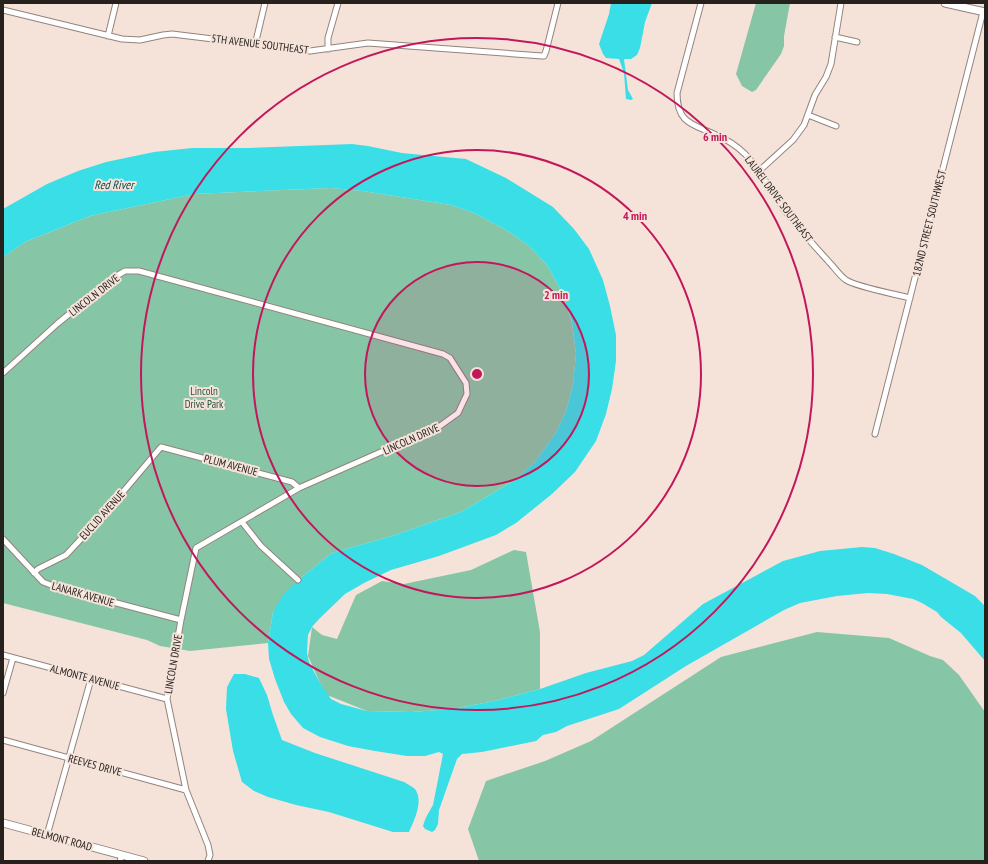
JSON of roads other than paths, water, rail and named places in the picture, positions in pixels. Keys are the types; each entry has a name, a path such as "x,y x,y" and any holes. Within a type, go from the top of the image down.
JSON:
{"street":[{"path":"108,36 116,3"},
{"path":"255,45 265,3"},
{"path":"328,49 328,38 338,3"},
{"name":"5TH AVENUE SOUTHEAST","path":"3,10 122,39 140,40 172,34 304,50 328,49 368,43 544,56 558,3"},
{"name":"LAUREL DRIVE SOUTHEAST","path":"701,3 677,93 679,108 687,122 733,144 747,156 797,227 844,279 859,285 910,298"},
{"path":"759,171 800,131 808,115 815,95 831,64 841,3"},
{"path":"945,3 984,12"},
{"name":"182ND STREET SOUTHWEST","path":"876,434 984,12"},
{"path":"835,37 857,42"},
{"path":"808,115 836,126"},
{"name":"LINCOLN DRIVE","path":"3,373 57,324 113,278 125,271 139,271 443,354 450,358 466,383 467,394 458,413 440,426 299,488 196,548 167,699 186,790 208,845 210,855 208,861"},
{"name":"PLUM AVENUE","path":"161,447 292,482 299,488"},
{"name":"EUCLID AVENUE","path":"34,573 38,569 66,555 106,512 161,447"},
{"path":"242,522 261,546 298,580"},
{"name":"LANARK AVENUE","path":"3,539 43,582 56,587 181,620"},
{"name":"ALMONTE AVENUE","path":"3,656 167,699"},
{"path":"3,693 13,658"},
{"path":"47,835 91,679"},
{"name":"REEVES DRIVE","path":"3,740 186,790"},
{"name":"BELMONT ROAD","path":"3,822 121,858 144,861"}],"water":[{"path":"611,3 652,3 645,22 640,48 637,55 631,59 624,59 628,90 633,99 631,100 626,99 624,73 619,59 606,58 599,44"},
{"name":"Red River","path":"352,144 402,153 466,159 506,178 553,207 574,229 589,249 603,280 616,335 616,361 612,389 606,414 596,441 575,472 552,494 516,523 496,535 439,556 391,570 364,583 345,594 312,627 308,635 307,653 309,662 320,683 331,699 341,704 367,711 411,712 453,709 499,700 540,689 586,673 632,661 644,655 703,604 783,561 820,551 862,547 875,548 922,565 975,596 985,606 985,661 961,633 937,612 913,599 887,594 868,593 837,596 800,603 784,610 686,666 619,709 567,726 556,732 543,735 536,741 482,752 462,754 457,759 439,810 438,824 432,832 425,829 423,826 433,805 443,754 439,752 425,756 407,756 348,746 320,737 303,728 291,714 284,702 269,659 268,643 273,612 283,595 298,580 332,553 392,536 461,512 515,480 535,462 555,434 566,411 573,384 576,354 572,322 562,292 547,265 529,246 508,231 474,213 451,205 363,191 331,188 194,194 90,216 25,242 3,257 3,209 47,184 78,171 106,162 154,152 192,148 248,148"},
{"path":"234,674 245,674 259,678 267,695 282,740 315,753 404,782 415,789 419,799 417,811 409,832 393,832 329,812 268,797 254,791 242,782 233,751 226,709 227,687"}],"park label":[{"name":"Lincoln Drive Park","path":"204,397"}]}
